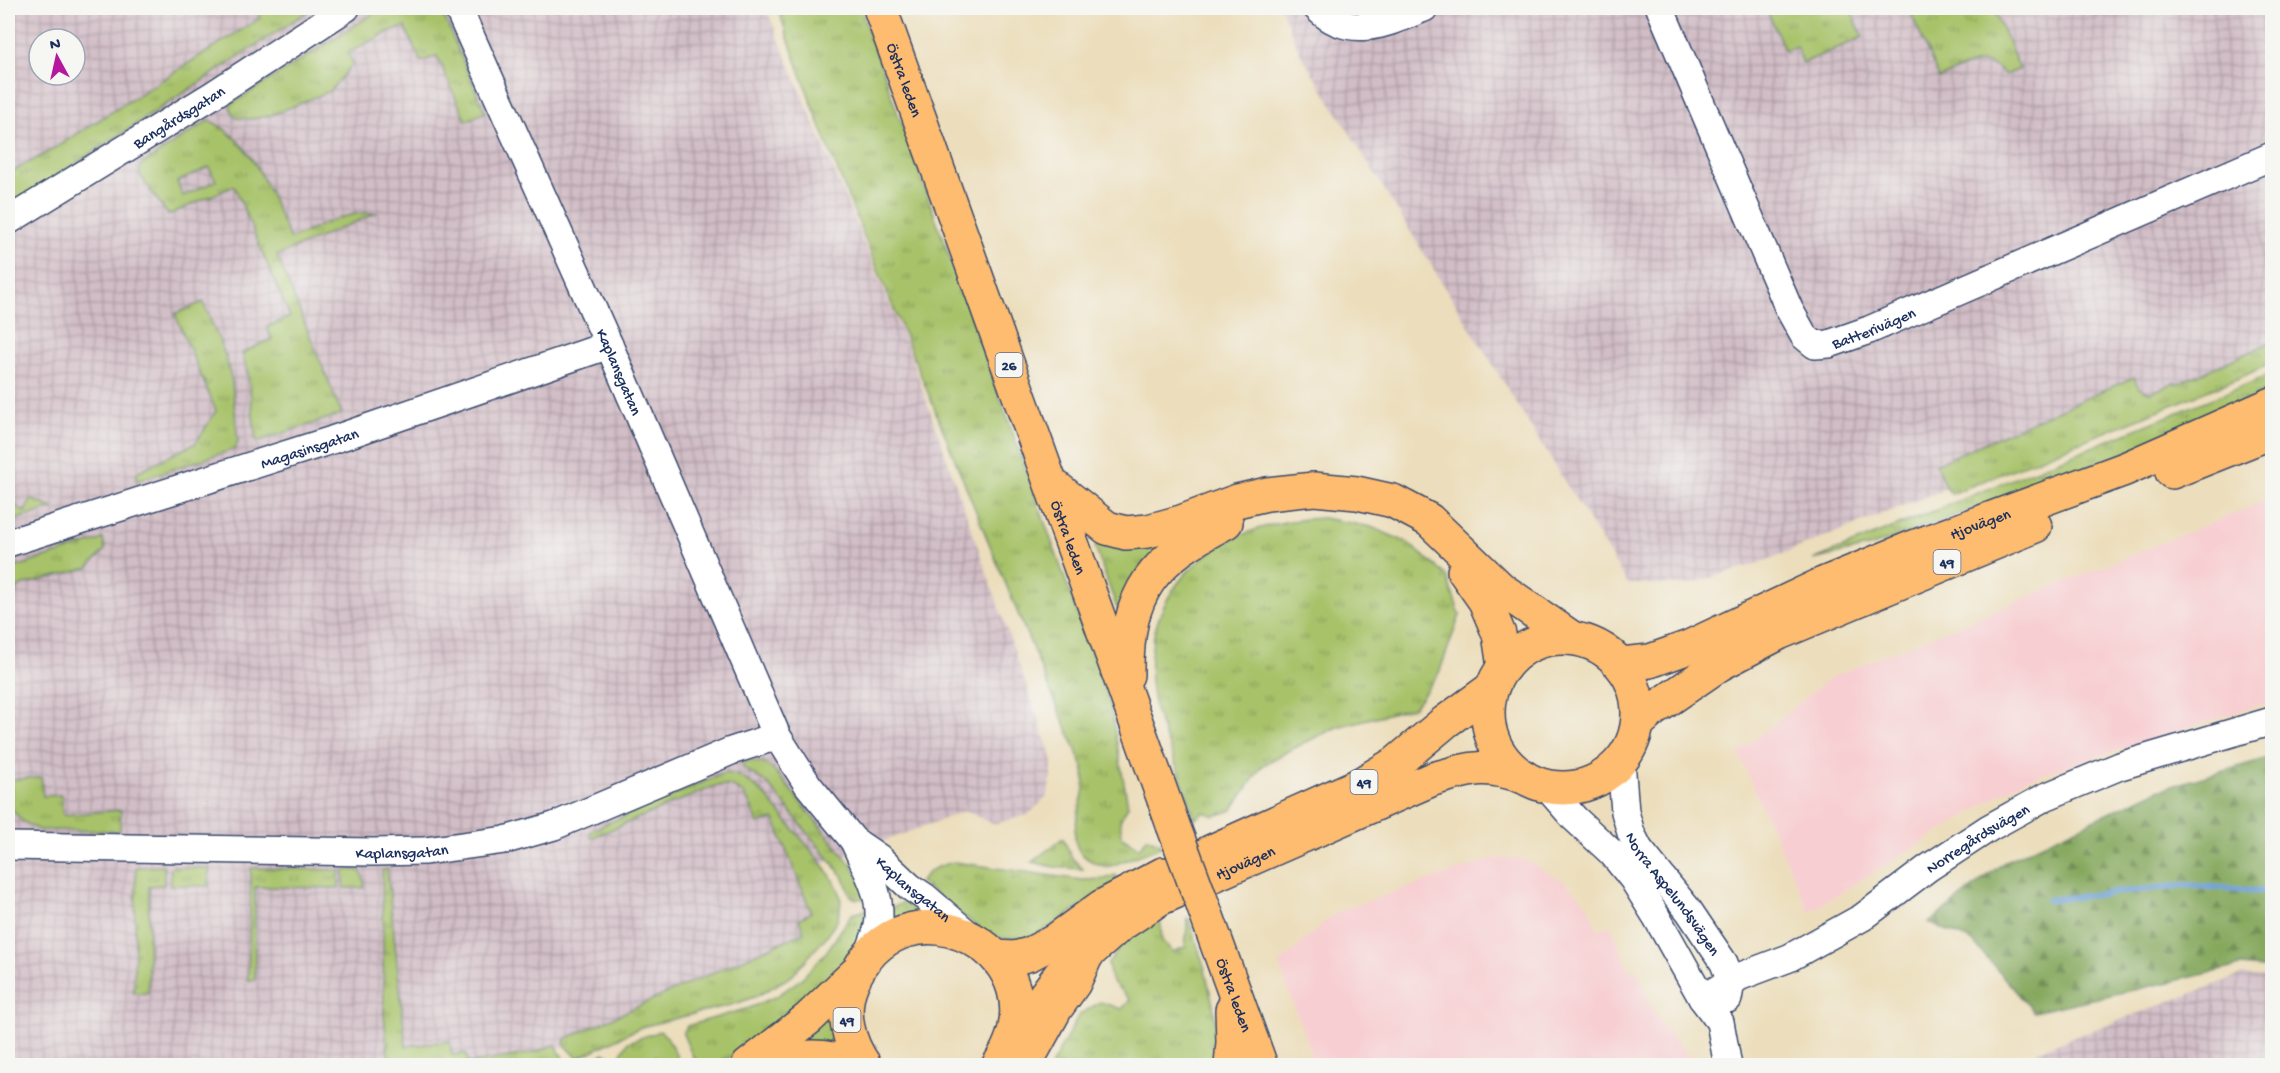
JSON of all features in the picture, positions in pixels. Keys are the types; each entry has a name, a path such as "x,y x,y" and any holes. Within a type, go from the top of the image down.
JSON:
{"main road":[{"name":"Östra leden","path":"880,8 1261,1065"},
{"name":"Hjovägen","path":"1621,664 1650,661 1689,647 1834,580 1911,548 2125,469 2272,404"},
{"name":"Hjovägen","path":"1638,723 1720,664 1779,633 1976,550 2272,432"},
{"path":"1052,484 1107,528 1126,533 1148,531 1181,522 1237,501 1267,494 1314,489 1358,493 1394,501 1429,520 1502,590 1572,638"},
{"path":"1127,695 1127,648 1134,607 1143,587 1175,552 1197,537 1241,515 1267,507 1313,502 1355,506 1385,513 1418,530 1468,574 1485,601 1499,634 1498,677 1488,708 1490,728 1497,747 1509,764 1535,781"},
{"name":"49","path":"1498,677 1517,653 1534,644 1553,638 1572,638 1591,642 1607,651 1621,664 1632,682 1638,702 1638,723 1632,743 1621,760 1606,775 1587,784 1567,788 1535,781"},
{"name":"Hjovägen","path":"984,947 1015,957 1030,954 1053,942 1101,907 1145,882 1359,785 1396,763 1498,677"},
{"name":"Hjovägen","path":"1012,1057 1056,1008 1074,983 1087,954 1120,925 1159,899 1423,783 1468,769 1499,768 1535,781"},
{"name":"49","path":"865,1065 850,1038 846,1005 850,988 862,965 881,944 898,934 916,928 935,927 954,930 984,947"},
{"path":"984,947 1009,979 1016,1003 1012,1057"},
{"path":"748,1065 809,1018 862,965"},
{"path":"1231,984 1233,1042 1231,1065"},
{"path":"766,1065 798,1057 821,1056 859,1065"}],"street":[{"name":"Bangårdsgatan","path":"8,221 211,96 346,8"},
{"name":"Kaplansgatan","path":"458,8 609,345 777,736 808,785 854,842 874,887 879,914 878,927 862,965"},
{"path":"1317,8 1334,20 1349,26 1368,27 1386,24 1424,8"},
{"name":"Batterivägen","path":"1660,8 1789,309 1804,336 1815,345 1829,344 1869,330 2272,156"},
{"name":"Magasinsgatan","path":"8,543 311,446 609,345"},
{"name":"Norregårdsvägen","path":"1702,998 1731,982 1789,958 1863,917 1928,868 1989,828 2045,797 2120,766 2272,722"},
{"name":"Kaplansgatan","path":"8,846 373,852 425,851 506,840 554,826 731,751 777,736"},
{"name":"Norra Aspelundsvägen","path":"1621,760 1625,812 1639,849 1675,892 1712,944 1724,963 1731,982"},
{"name":"Norra Aspelundsvägen","path":"1535,781 1612,853 1633,879 1702,998 1720,1022 1728,1065"},
{"name":"Kaplansgatan","path":"854,842 879,858 910,887 984,947"},
{"path":"1720,1022 1730,994 1731,982"}],"shaded area":[{"path":"8,8 766,8 908,348 1053,761 1048,796 1028,815 994,824 965,811 801,872 822,926 524,1065 8,1065"},
{"path":"1281,8 2272,8 2272,352 2151,407 1762,562 1687,585 1628,584 1299,51"},
{"path":"2272,498 2272,701 2022,781 1809,912 1738,753 1831,677"},
{"path":"1495,858 1522,859 1566,882 1589,907 1597,929 1611,926 1629,971 1637,969 1656,1018 1697,1065 1315,1065 1279,964 1336,912"},
{"path":"2241,975 2272,977 2272,1065 2041,1065 2036,1051"}],"green space":[{"path":"257,8 313,8 8,208 8,174 50,151 260,18"},
{"path":"382,8 437,9 445,19 485,112 466,121 437,56 421,62 405,27 390,31 348,53 353,64 330,91 272,115 252,119 237,118 231,110 230,105"},
{"path":"778,8 860,8 1110,704 1128,806 1120,821 1122,837 1139,848 1147,838 1161,844 1161,847 1108,867 1090,860 1079,851 1075,840 1075,827 1084,786 1082,765 993,553 842,180 808,94"},
{"path":"1766,8 1850,8 1863,37 1803,63 1796,46 1785,51"},
{"path":"1909,8 1993,8 2020,69 2005,75 1998,68 1982,63 1965,67 1939,78"},
{"path":"209,120 239,142 250,156 268,188 290,239 343,217 376,213 277,256 342,414 256,442 248,374 242,353 272,339 267,327 290,317 234,186 168,215 140,175 141,165","holes":["209,167 216,181 183,196 177,182"]},
{"path":"203,302 226,357 232,382 238,442 235,449 136,481 137,472 196,443 216,411 175,314"},
{"path":"2272,342 2272,363 1951,494 1936,464 2134,377 2139,388 2151,393 2175,382 2177,384"},
{"path":"2272,374 2272,388 2150,444 1872,546 1813,560"},
{"path":"31,499 53,508 8,522 8,502 25,512"},
{"path":"1323,518 1371,527 1408,543 1446,575 1460,615 1439,673 1414,707 1337,727 1288,751 1262,766 1232,810 1214,816 1204,812 1195,819 1155,708 1151,667 1155,630 1168,598 1189,571 1215,549 1247,533 1283,522"},
{"path":"1179,532 1122,609 1117,608 1095,547 1100,542"},
{"path":"103,539 105,550 88,568 23,585 17,589 8,613 8,572 10,569"},
{"path":"2272,757 2272,969 2241,966 2034,1012 1972,941 1929,923 2006,861 2158,790"},
{"path":"752,761 765,764 776,772 853,867 868,898 856,899 851,896 843,876 767,783 743,768 742,763"},
{"path":"725,773 741,777 765,795 825,867 838,888 841,898 837,921 792,976 757,996 738,1003 641,1027 578,1058 564,1044 565,1039 804,932 799,919 811,912 774,819 758,824 744,795 733,787 715,786 591,838 590,833 594,829"},
{"path":"41,777 43,796 61,795 63,815 121,810 120,831 38,830 22,821 8,805 8,780"},
{"path":"1063,838 1072,858 1083,869 1055,867 1032,862"},
{"path":"954,862 1082,880 1105,879 1116,875 1118,883 1038,934 1021,939 1000,938 983,931 920,882 934,869"},
{"path":"164,866 164,885 149,886 148,993 134,993 136,867"},
{"path":"171,867 209,868 209,886 170,885"},
{"path":"251,868 339,870 339,888 255,887 255,980 248,980"},
{"path":"387,869 406,1046 450,1041 452,1055 466,1053 468,1064 537,1052 555,1044 567,1065 389,1065 384,1015 382,870"},
{"path":"344,870 361,872 364,888 344,888"},
{"path":"909,897 930,915 889,924 890,909"},
{"path":"870,909 865,935 850,958 766,1038 716,1065 697,1066 683,1034 687,1026 749,1008 777,996 801,979 827,951 852,914"},
{"path":"1160,913 1162,941 1173,952 1185,947 1188,917 1204,966 1213,1005 1219,1048 1211,1065 1051,1066 1079,1015 1100,1002 1122,1009 1130,1000 1111,980 1108,964 1128,936"},
{"path":"832,1005 841,1047 795,1040"},
{"path":"660,1031 667,1037 681,1065 614,1065 628,1042"},
{"path":"604,1053 609,1055 605,1065 586,1065"}],"waterway":[{"path":"2048,900 2185,885 2272,892"}]}
